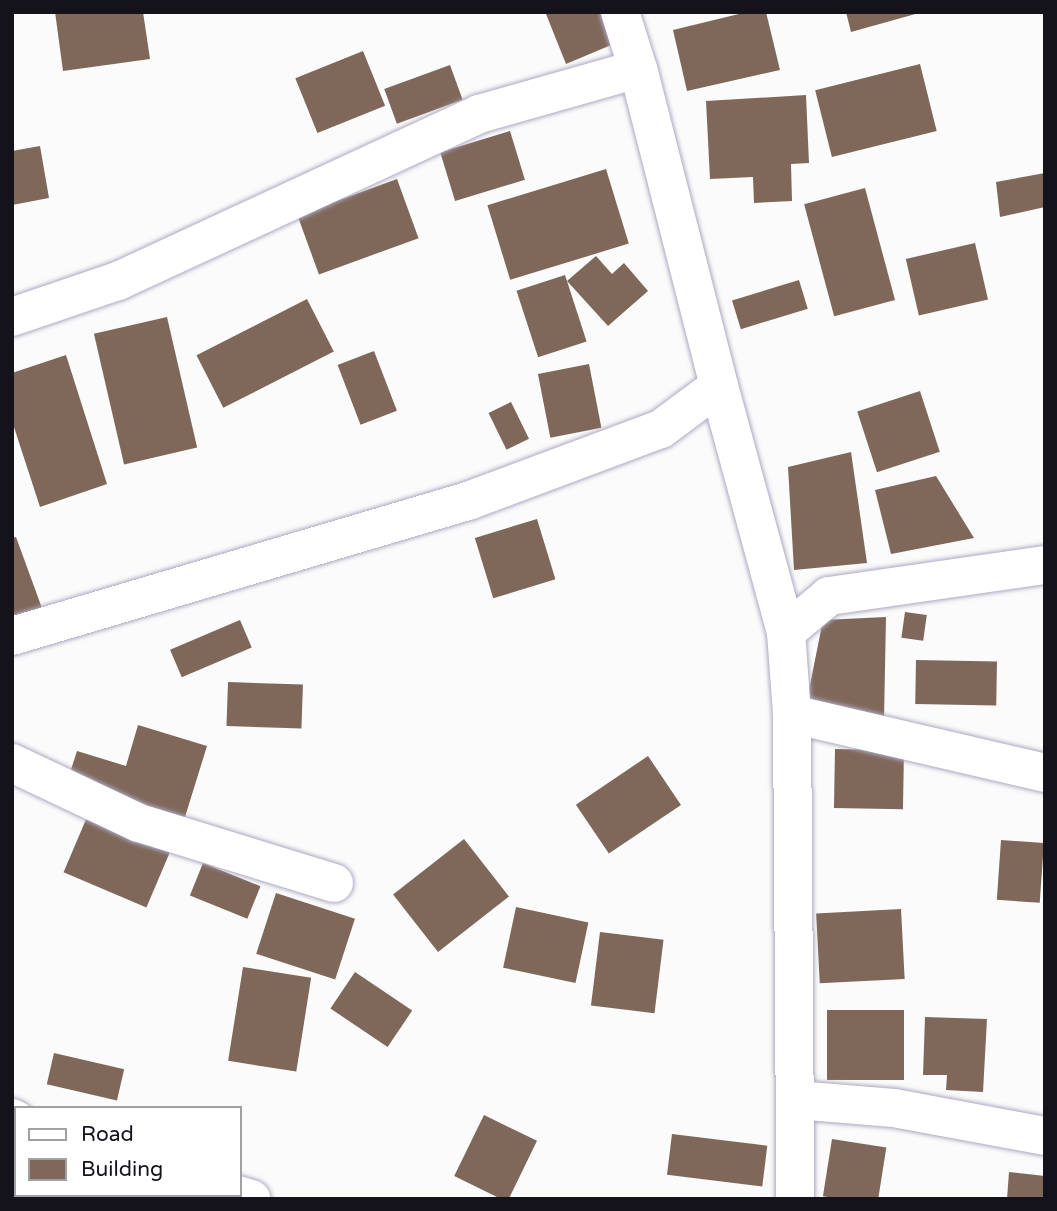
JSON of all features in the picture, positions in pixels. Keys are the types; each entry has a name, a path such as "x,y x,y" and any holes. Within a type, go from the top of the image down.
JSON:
{"street":[{"path":"620,12 638,69 719,386 786,632 792,714 795,1199"},
{"path":"12,317 118,281 479,114 638,69"},
{"path":"12,636 468,502 661,429 719,386"},
{"path":"786,632 829,596 1045,565"},
{"path":"792,714 1045,773"},
{"path":"12,763 139,823 334,883"},
{"path":"796,1100 894,1108 1045,1136"}],"building":[{"path":"55,12 143,12 150,59 63,71"},
{"path":"612,12 623,40 566,64 546,14"},
{"path":"747,12 766,12 780,70 687,91 673,30"},
{"path":"846,12 919,12 919,13 851,32"},
{"path":"363,51 385,106 317,133 295,78"},
{"path":"920,64 937,131 832,157 815,90"},
{"path":"450,65 463,100 397,124 384,89"},
{"path":"806,95 809,163 791,164 792,201 754,203 753,177 710,179 706,101"},
{"path":"510,131 525,180 455,201 440,152"},
{"path":"40,146 49,198 12,205 12,151"},
{"path":"606,169 629,244 510,280 487,205"},
{"path":"1045,173 1045,207 1000,217 996,182"},
{"path":"397,179 419,238 319,274 297,215"},
{"path":"865,188 895,300 834,316 804,204"},
{"path":"975,243 988,300 919,315 906,259"},
{"path":"596,256 612,274 624,263 648,291 608,326 567,281"},
{"path":"565,275 587,342 538,357 516,291"},
{"path":"799,280 808,309 741,329 732,300"},
{"path":"307,299 334,352 223,408 197,355"},
{"path":"167,317 197,448 124,464 94,334"},
{"path":"374,351 397,411 361,425 338,365"},
{"path":"66,355 107,484 40,507 12,421 12,373"},
{"path":"589,364 601,428 550,438 538,374"},
{"path":"920,391 940,452 877,472 857,411"},
{"path":"511,402 529,439 507,450 489,413"},
{"path":"851,452 867,563 794,570 788,467"},
{"path":"936,476 974,538 891,554 875,490"},
{"path":"537,519 555,579 493,598 475,538"},
{"path":"16,537 43,611 12,623 12,538"},
{"path":"905,612 927,615 923,641 901,638"},
{"path":"886,617 884,719 807,700 823,620"},
{"path":"240,620 252,648 182,677 170,650"},
{"path":"916,660 997,661 996,705 915,704"},
{"path":"228,682 303,685 301,729 226,726"},
{"path":"138,725 207,746 185,817 67,782 77,751 126,766"},
{"path":"835,749 904,750 903,809 834,808"},
{"path":"648,756 681,805 609,854 576,805"},
{"path":"87,817 170,852 146,907 64,872"},
{"path":"464,839 509,897 438,952 393,894"},
{"path":"1001,840 1044,843 1040,903 997,900"},
{"path":"203,863 260,886 247,919 190,895"},
{"path":"276,893 355,919 335,980 256,954"},
{"path":"516,907 588,922 575,983 503,968"},
{"path":"901,909 905,979 820,983 816,913"},
{"path":"600,932 664,940 655,1013 591,1005"},
{"path":"243,967 311,978 296,1072 228,1061"},
{"path":"355,972 412,1011 388,1047 330,1008"},
{"path":"827,1010 904,1010 904,1080 827,1080"},
{"path":"925,1017 987,1019 983,1092 946,1090 947,1075 923,1075"},
{"path":"54,1053 124,1069 117,1100 47,1084"},
{"path":"484,1115 537,1141 509,1199 501,1199 454,1176"},
{"path":"672,1134 767,1146 762,1186 667,1175"},
{"path":"832,1139 886,1148 878,1199 823,1196"},
{"path":"1009,1172 1045,1176 1045,1199 1007,1199"}]}
